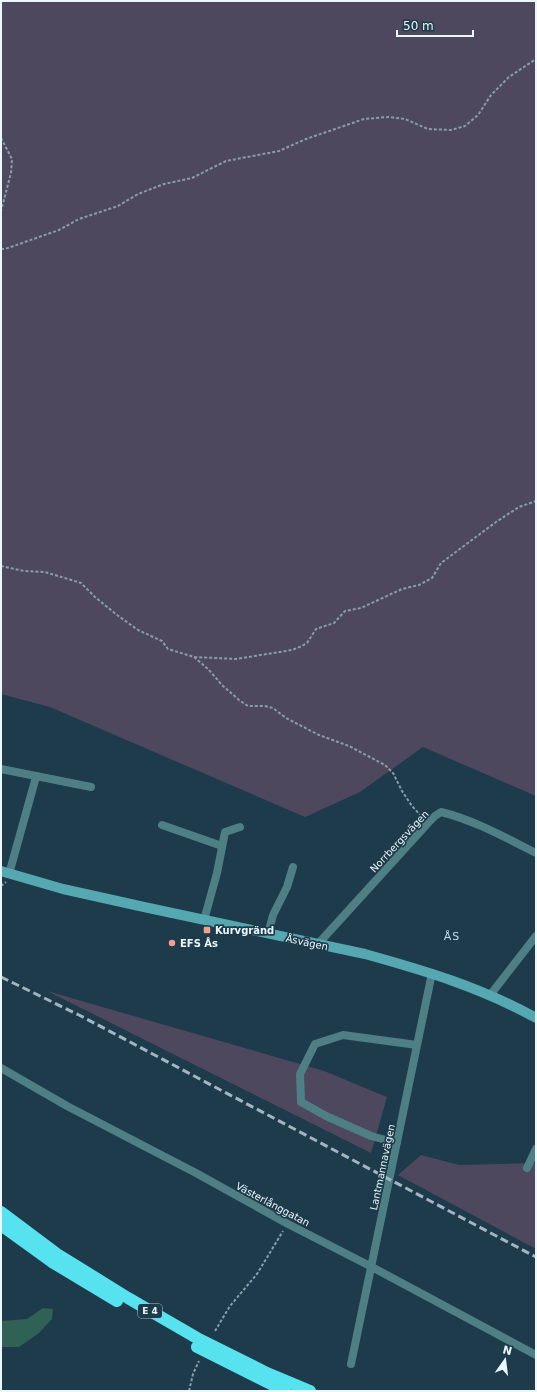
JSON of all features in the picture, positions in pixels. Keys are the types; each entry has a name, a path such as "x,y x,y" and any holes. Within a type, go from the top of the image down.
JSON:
{"highway":[{"name":"E 4","path":"1,1212 57,1254 197,1338 268,1373 310,1391"},
{"name":"E 4","path":"1,1225 52,1262 143,1316 191,1344 285,1391"}],"street":[{"path":"1,769 92,787"},
{"path":"5,873 36,777"},
{"name":"Norrbergsvägen","path":"318,944 428,823 441,812 454,815 507,838 536,853"},
{"path":"162,825 222,846"},
{"path":"204,920 217,873 225,832 240,827"},
{"path":"268,934 273,915 287,887 293,867"},
{"name":"Åsvägen","path":"5,873 63,889 365,954 432,973 491,994 536,1018"},
{"path":"491,994 536,936"},
{"name":"Lantmannavägen","path":"351,1364 370,1266 432,973"},
{"path":"397,1143 371,1136 326,1116 300,1102 300,1074 315,1044 343,1035 417,1045"},
{"name":"Västerlånggatan","path":"1,1068 67,1106 536,1355"},
{"path":"527,1168 536,1149"}],"path":[{"path":"1,249 5,249 59,230 79,220 118,206 138,194 164,184 192,178 226,161 279,151 312,137 364,119 388,117 405,119 428,130 451,130 465,126 478,115 491,95 509,77 536,59"},
{"path":"1,138 12,159 11,173 1,211"},
{"path":"1,566 24,571 45,572 81,583 94,597 138,630 162,641 168,649 194,657 236,659 292,650 302,646 307,643 316,629 334,622 345,611 361,608 402,589 419,585 432,578 441,563 496,522 519,507 536,501"},
{"path":"194,657 208,669 222,685 248,706 265,706 273,708 286,718 297,722 319,735 349,746 385,765 393,773 412,806 428,823"},
{"path":"215,1331 230,1306 257,1274 288,1224"},
{"path":"189,1391 193,1374 199,1361"}],"shaded area":[{"path":"1,1 536,1 536,796 423,747 360,792 305,817 50,707 1,694"},
{"path":"47,991 324,1071 387,1097 371,1153"},
{"path":"421,1155 459,1165 536,1163 536,1249 398,1175"},
{"path":"43,1308 53,1309 52,1319 39,1333 19,1347 1,1347 1,1321 27,1319"}],"railway":[{"path":"1,977 79,1015 536,1257"}],"place":[{"name":"Kurvgränd","path":"207,930"},
{"name":"EFS Ås","path":"172,943"}],"district":[{"name":"ÅS","path":"452,936"}]}
